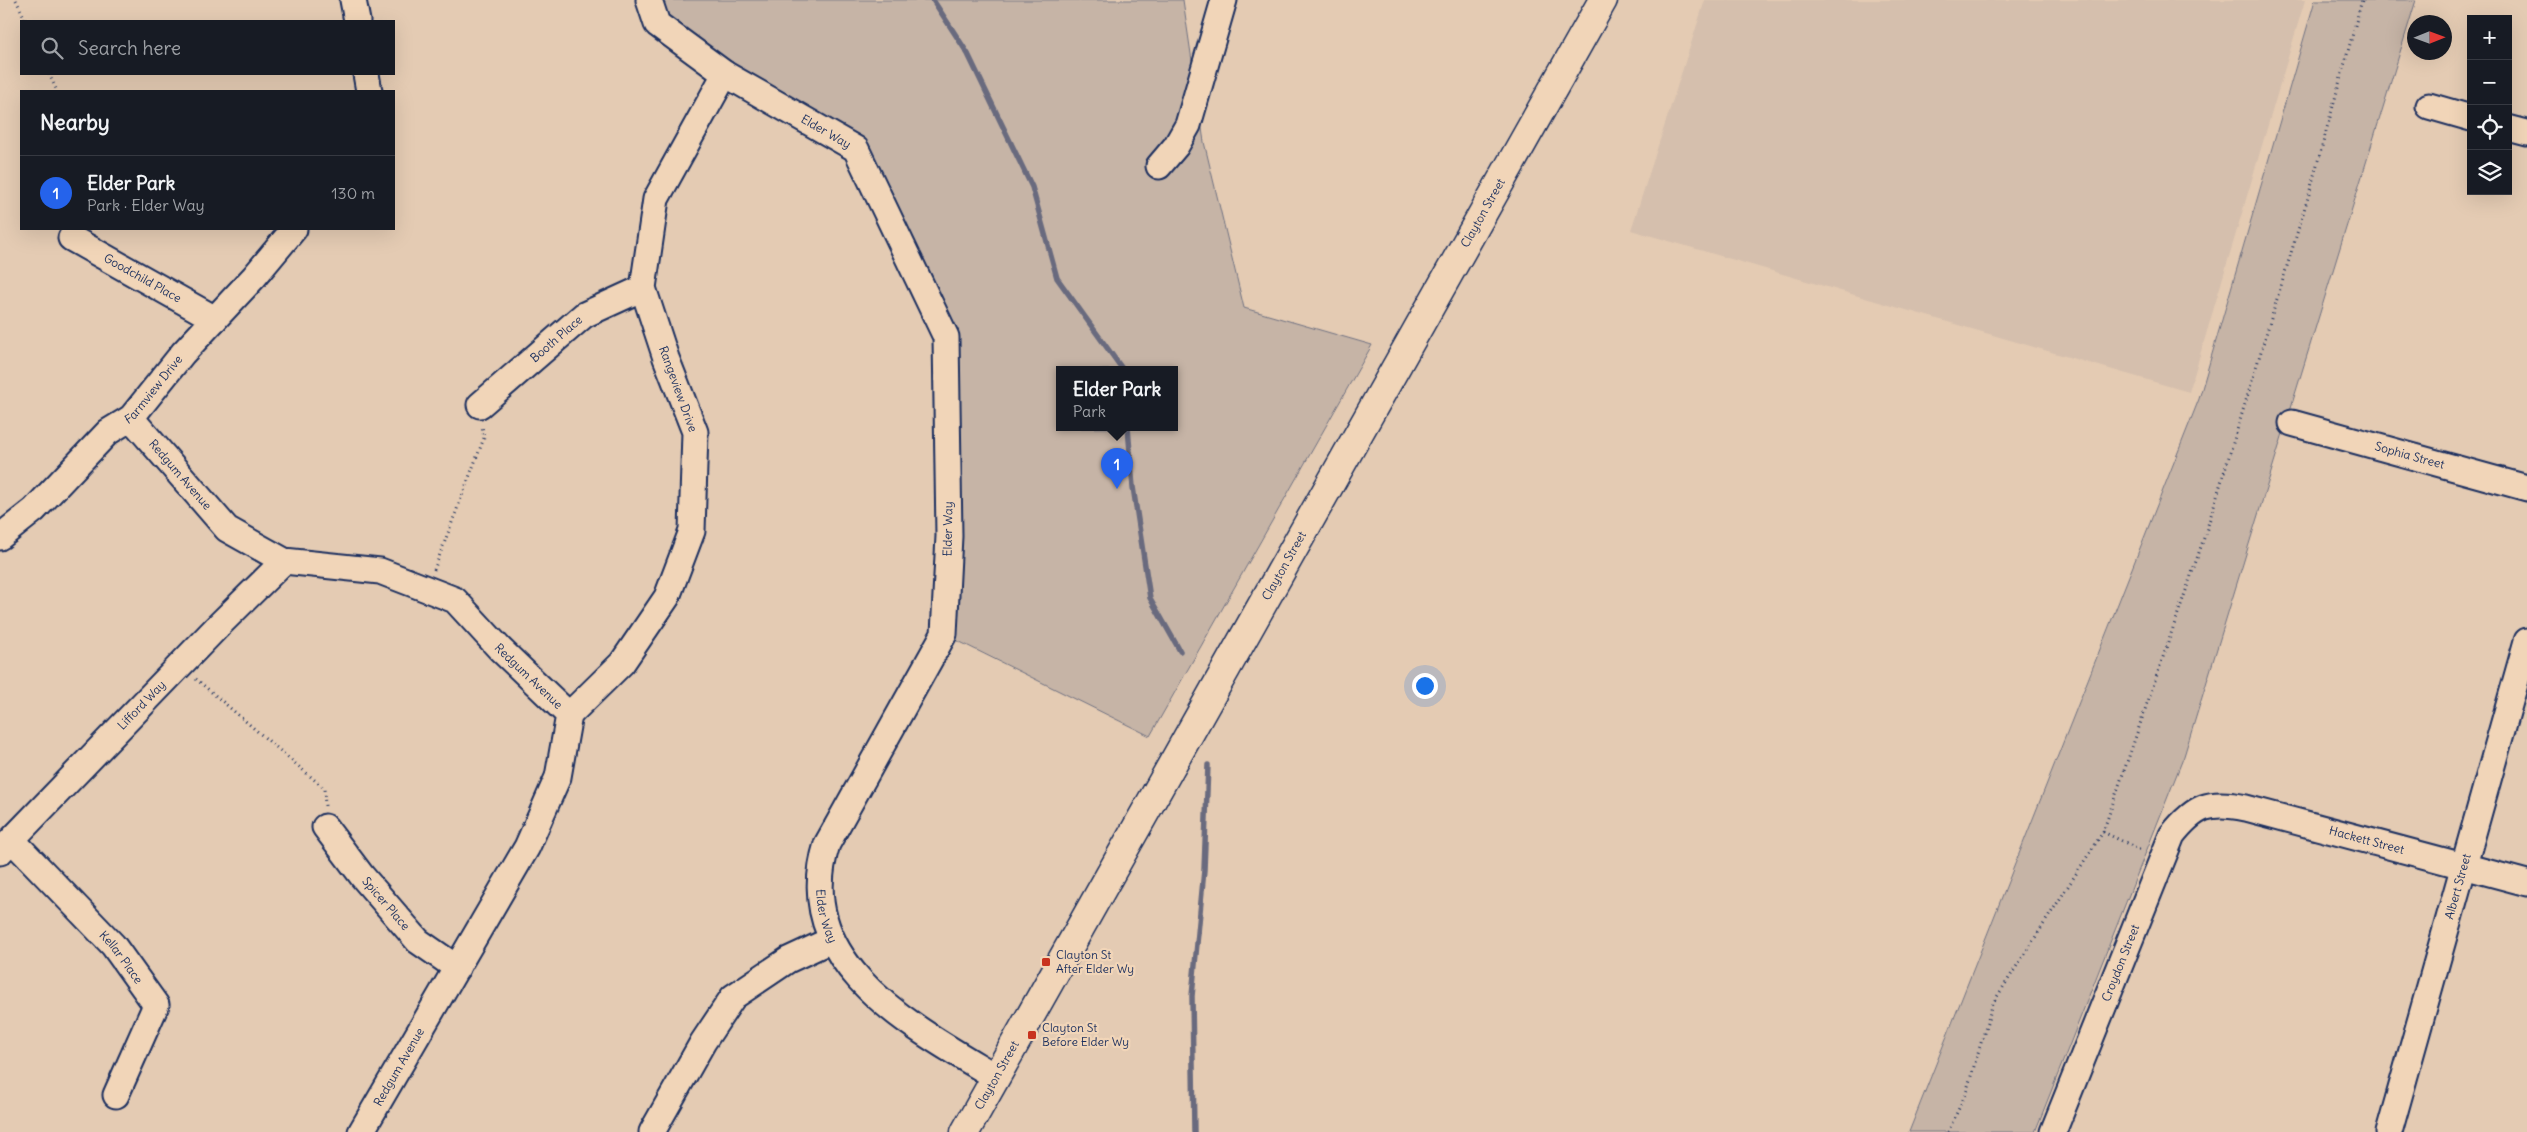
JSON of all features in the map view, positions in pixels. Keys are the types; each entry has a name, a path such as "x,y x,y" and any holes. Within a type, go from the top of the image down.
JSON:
{"main road":[{"name":"Clayton Street","path":"965,1132 1603,0"}],"street":[{"path":"353,0 356,20"},
{"name":"Elder Way","path":"648,0 657,24 724,74 856,149 946,337 949,536 944,634 827,844 820,867 819,885 821,912 831,940 853,972 897,1016 996,1077"},
{"path":"1159,166 1176,146 1188,125 1224,0"},
{"name":"Rangeview Drive","path":"569,715 622,663 667,597 692,531 695,432 666,358 643,288 656,199 724,74"},
{"path":"366,75 369,90"},
{"path":"2429,106 2467,117"},
{"path":"2512,129 2527,133"},
{"name":"Farmview Drive","path":"0,537 34,510 108,432 131,418 183,353 254,277 293,230"},
{"name":"Goodchild Place","path":"71,238 215,319"},
{"name":"Booth Place","path":"480,406 584,315 643,288"},
{"name":"Redgum Avenue","path":"131,418 228,529 284,561 380,571 455,600 500,649 569,715 558,777 527,847 362,1132"},
{"name":"Sophia Street","path":"2292,423 2527,488"},
{"name":"Lifford Way","path":"7,846 284,561"},
{"name":"Albert Street","path":"2389,1132 2527,641"},
{"name":"Hackett Street","path":"2206,805 2226,804 2246,808 2527,883"},
{"name":"Croydon Street","path":"2053,1132 2172,834 2187,816 2206,805"},
{"name":"Spicer Place","path":"325,827 362,876 418,941 457,968"},
{"name":"Kellar Place","path":"7,846 113,945 156,1005 116,1095"},
{"path":"652,1132 703,1042 733,997 788,960 831,940"}],"path":[{"path":"16,0 26,20"},
{"path":"1948,1132 1966,1093 1993,1003 2102,832 2146,711 2222,480 2309,194 2362,0"},
{"path":"49,75 57,90"},
{"path":"427,589 484,438 480,406"},
{"path":"182,664 324,788 325,827"},
{"path":"2102,832 2161,860"}],"shaded area":[{"path":"656,0 1183,0 1204,142 1244,308 1372,345 1150,736 944,634 946,337 856,149 657,24"},
{"path":"1705,0 2305,0 2189,392 1631,230"},
{"path":"2315,0 2416,0 2411,15 2407,15 2407,29 2184,756 2035,1132 1909,1132 2199,399"}],"waterway":[{"path":"933,0 968,54 1032,187 1057,278 1120,366"},
{"path":"1128,431 1133,487 1150,598 1180,651"},
{"path":"1194,1132 1192,996 1204,870 1208,765"}],"place":[{"name":"Elder Park","path":"1117,489"},
{"name":"Clayton St After Elder Wy","path":"1046,962"},
{"name":"Clayton St Before Elder Wy","path":"1032,1035"}]}
